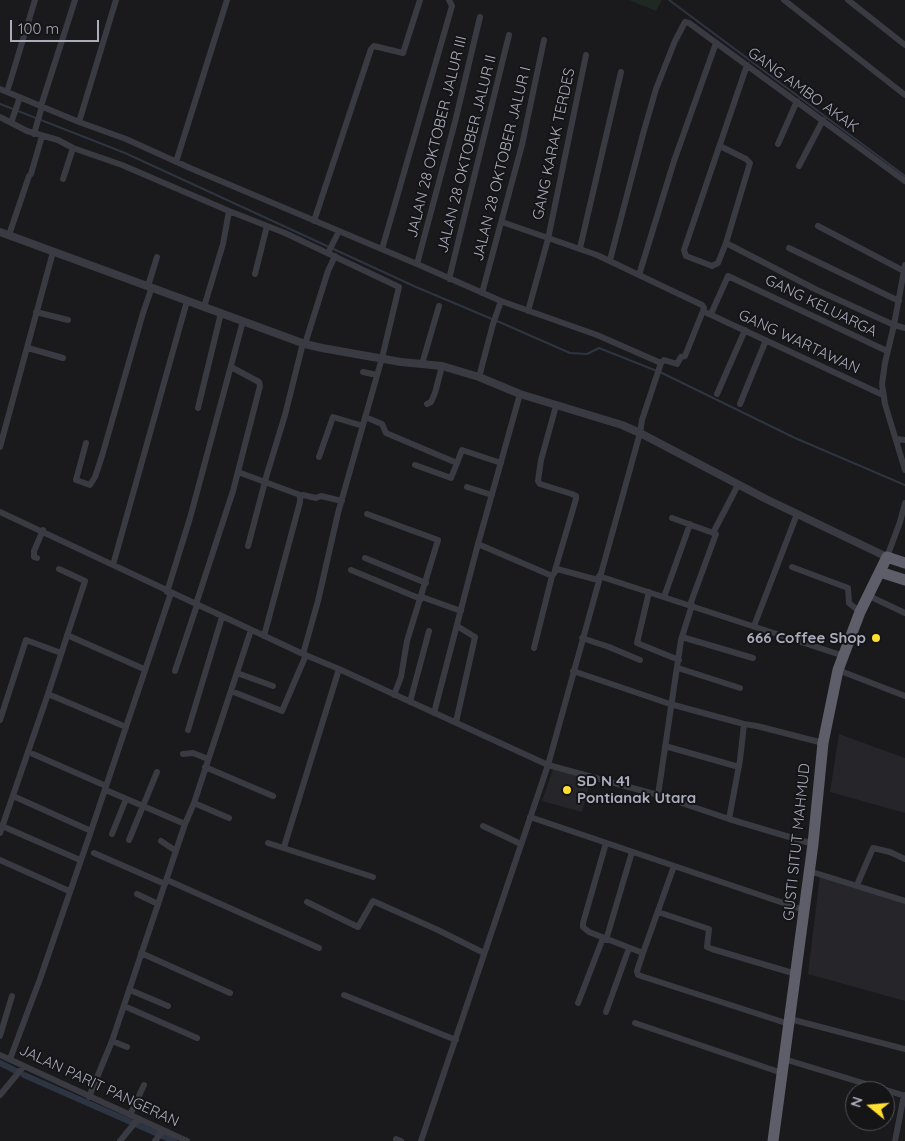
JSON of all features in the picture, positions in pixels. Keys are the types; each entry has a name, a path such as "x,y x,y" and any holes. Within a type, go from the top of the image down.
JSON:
{"highway":[{"path":"887,557 905,563"},
{"name":"GUSTI SITUT MAHMUD","path":"773,1141 813,844 823,743 838,670 867,595 887,557"},
{"path":"880,572 905,580"}],"street":[{"path":"35,0 3,90 78,122 126,139 501,301 597,335 660,365"},
{"path":"34,131 75,0"},
{"path":"78,122 116,0"},
{"path":"176,162 227,0"},
{"path":"314,220 358,85 373,47 403,53 420,0"},
{"path":"382,249 452,6 449,0"},
{"path":"784,0 905,95"},
{"path":"848,0 905,44"},
{"name":"JALAN 28 OKTOBER JALUR III","path":"417,264 455,122 480,17"},
{"name":"GANG AMBO AKAK","path":"610,260 649,112 668,57 684,23 689,23 905,181"},
{"name":"JALAN 28 OKTOBER JALUR II","path":"449,279 509,35"},
{"name":"JALAN 28 OKTOBER JALUR I","path":"482,293 526,129 544,40"},
{"path":"502,222 548,239 580,248 610,260 638,275 674,161 716,43"},
{"name":"GANG KARAK TERDES","path":"528,311 548,239 586,55"},
{"path":"720,146 746,159 750,163 726,243 718,263 715,265 686,256 684,250 747,65"},
{"path":"580,248 621,72"},
{"path":"12,122 20,97"},
{"path":"778,144 797,101"},
{"path":"0,117 42,136 58,140 73,148 130,169 268,226 331,253 399,286 382,358 342,501 304,655 282,711 231,692"},
{"path":"799,166 823,120"},
{"path":"9,235 42,136"},
{"path":"63,179 73,148"},
{"path":"204,307 223,244 229,211"},
{"path":"255,274 268,226"},
{"path":"818,226 905,268 883,375 883,395 905,470"},
{"path":"248,546 304,343 328,272 335,238 339,231"},
{"path":"0,232 304,343 331,350 442,366 480,377 520,394 556,406 613,422 640,433 738,485 887,557 905,502"},
{"path":"726,243 817,290 905,328"},
{"path":"789,248 899,301"},
{"path":"0,447 53,252"},
{"path":"86,443 76,480 90,485 96,477 157,257"},
{"name":"GANG WARTAWAN","path":"638,275 702,305 703,311 883,395"},
{"name":"GANG KELUARGA","path":"711,314 728,276 888,351"},
{"path":"113,564 188,301"},
{"path":"480,377 493,324 501,301"},
{"path":"422,364 439,306"},
{"path":"421,1141 548,765 598,578 656,376 664,360 677,364 681,357 686,356 703,311"},
{"path":"36,312 68,320"},
{"path":"198,408 221,313"},
{"path":"10,1059 107,789 169,592 243,321"},
{"path":"718,394 745,330"},
{"path":"740,404 766,340"},
{"path":"28,348 63,358"},
{"path":"427,404 431,402 435,393 442,366"},
{"path":"175,671 238,472 260,384 231,367"},
{"path":"363,372 377,375"},
{"path":"434,713 478,544 520,394"},
{"path":"534,648 553,573 576,499 576,496 572,494 540,484 538,481 556,406"},
{"path":"319,457 333,417 363,426"},
{"path":"365,417 382,424 386,433 457,464"},
{"path":"896,439 905,440"},
{"path":"415,465 451,478 462,450 501,463"},
{"path":"238,472 298,493 300,497 264,636"},
{"path":"712,533 738,485"},
{"path":"467,487 492,495"},
{"path":"300,497 303,495 316,498 321,496 342,501"},
{"path":"0,512 43,530 304,655 339,669 548,765 658,794 729,819 813,844"},
{"path":"367,514 438,540 407,641 401,677 394,695"},
{"path":"754,626 797,514"},
{"path":"658,794 670,704 682,637 716,534 672,518"},
{"path":"664,597 690,524"},
{"path":"37,558 34,557 34,551 43,530"},
{"path":"478,544 553,573 598,578 649,592 844,656"},
{"path":"365,558 426,583"},
{"path":"792,567 848,588 849,603 860,612"},
{"path":"59,569 85,581 1,829 80,860"},
{"path":"351,570 421,598 460,611"},
{"path":"649,592 637,642 678,664 740,688"},
{"path":"867,595 905,613"},
{"path":"188,730 222,616"},
{"path":"456,722 475,638 457,626"},
{"path":"89,1096 112,1041 130,990 251,630"},
{"path":"410,702 429,631"},
{"path":"67,635 144,669"},
{"path":"682,637 753,658"},
{"path":"582,638 640,660"},
{"path":"0,720 26,640 61,653"},
{"path":"284,847 339,669"},
{"path":"838,670 905,696"},
{"path":"573,671 670,704 823,743"},
{"path":"237,673 273,686"},
{"path":"48,694 126,727"},
{"path":"729,819 739,767 744,724"},
{"path":"665,746 739,767"},
{"path":"183,754 193,753 208,759"},
{"path":"33,754 126,799 185,824"},
{"path":"206,767 273,796"},
{"path":"129,840 157,772"},
{"path":"13,796 91,831"},
{"path":"112,834 126,799"},
{"path":"194,802 229,818"},
{"path":"530,817 804,910"},
{"path":"483,826 521,844"},
{"path":"161,841 176,851"},
{"path":"268,843 373,877"},
{"path":"606,843 583,926 589,932 604,939 643,953"},
{"path":"857,885 872,848 883,850 905,859"},
{"path":"578,1003 604,939 632,852"},
{"path":"94,853 319,948"},
{"path":"0,860 69,891"},
{"path":"674,866 637,971 638,975 790,1022 905,1049"},
{"path":"809,871 905,901"},
{"path":"138,894 158,904"},
{"path":"307,902 358,927 373,901 484,953"},
{"path":"658,912 709,929 707,947 712,950 796,974"},
{"path":"606,1012 629,948"},
{"path":"141,953 230,993"},
{"path":"130,990 168,1006"},
{"path":"344,995 456,1040"},
{"path":"0,1036 12,996"},
{"path":"124,1006 197,1038"},
{"path":"635,1023 782,1073"},
{"path":"112,1041 127,1047"},
{"name":"JALAN PARIT PANGERAN","path":"0,1055 130,1115 135,1123 163,1130 187,1141"},
{"path":"784,1059 904,1095 895,1141"},
{"path":"0,1095 24,1066"},
{"path":"130,1115 144,1085"},
{"path":"120,1141 135,1123"},
{"path":"155,1141 163,1130"}],"shaded area":[{"path":"629,0 662,0 656,11"},
{"path":"839,734 905,758 905,813 830,792"},
{"name":"SD N 41 Pontianak Utara","path":"553,769 591,779 582,812 542,801"},
{"path":"820,875 905,902 905,1001 808,974"}],"waterway":[{"path":"669,0 905,176"},
{"path":"0,104 125,153 416,287 492,319"},
{"path":"497,321 570,353 587,354 599,348 662,373 795,438 905,485"},
{"path":"0,1063 16,1071"},
{"path":"24,1075 174,1141"}],"place":[{"name":"666 Coffee Shop","path":"876,638"},
{"name":"SD N 41 Pontianak Utara","path":"567,790"}]}
